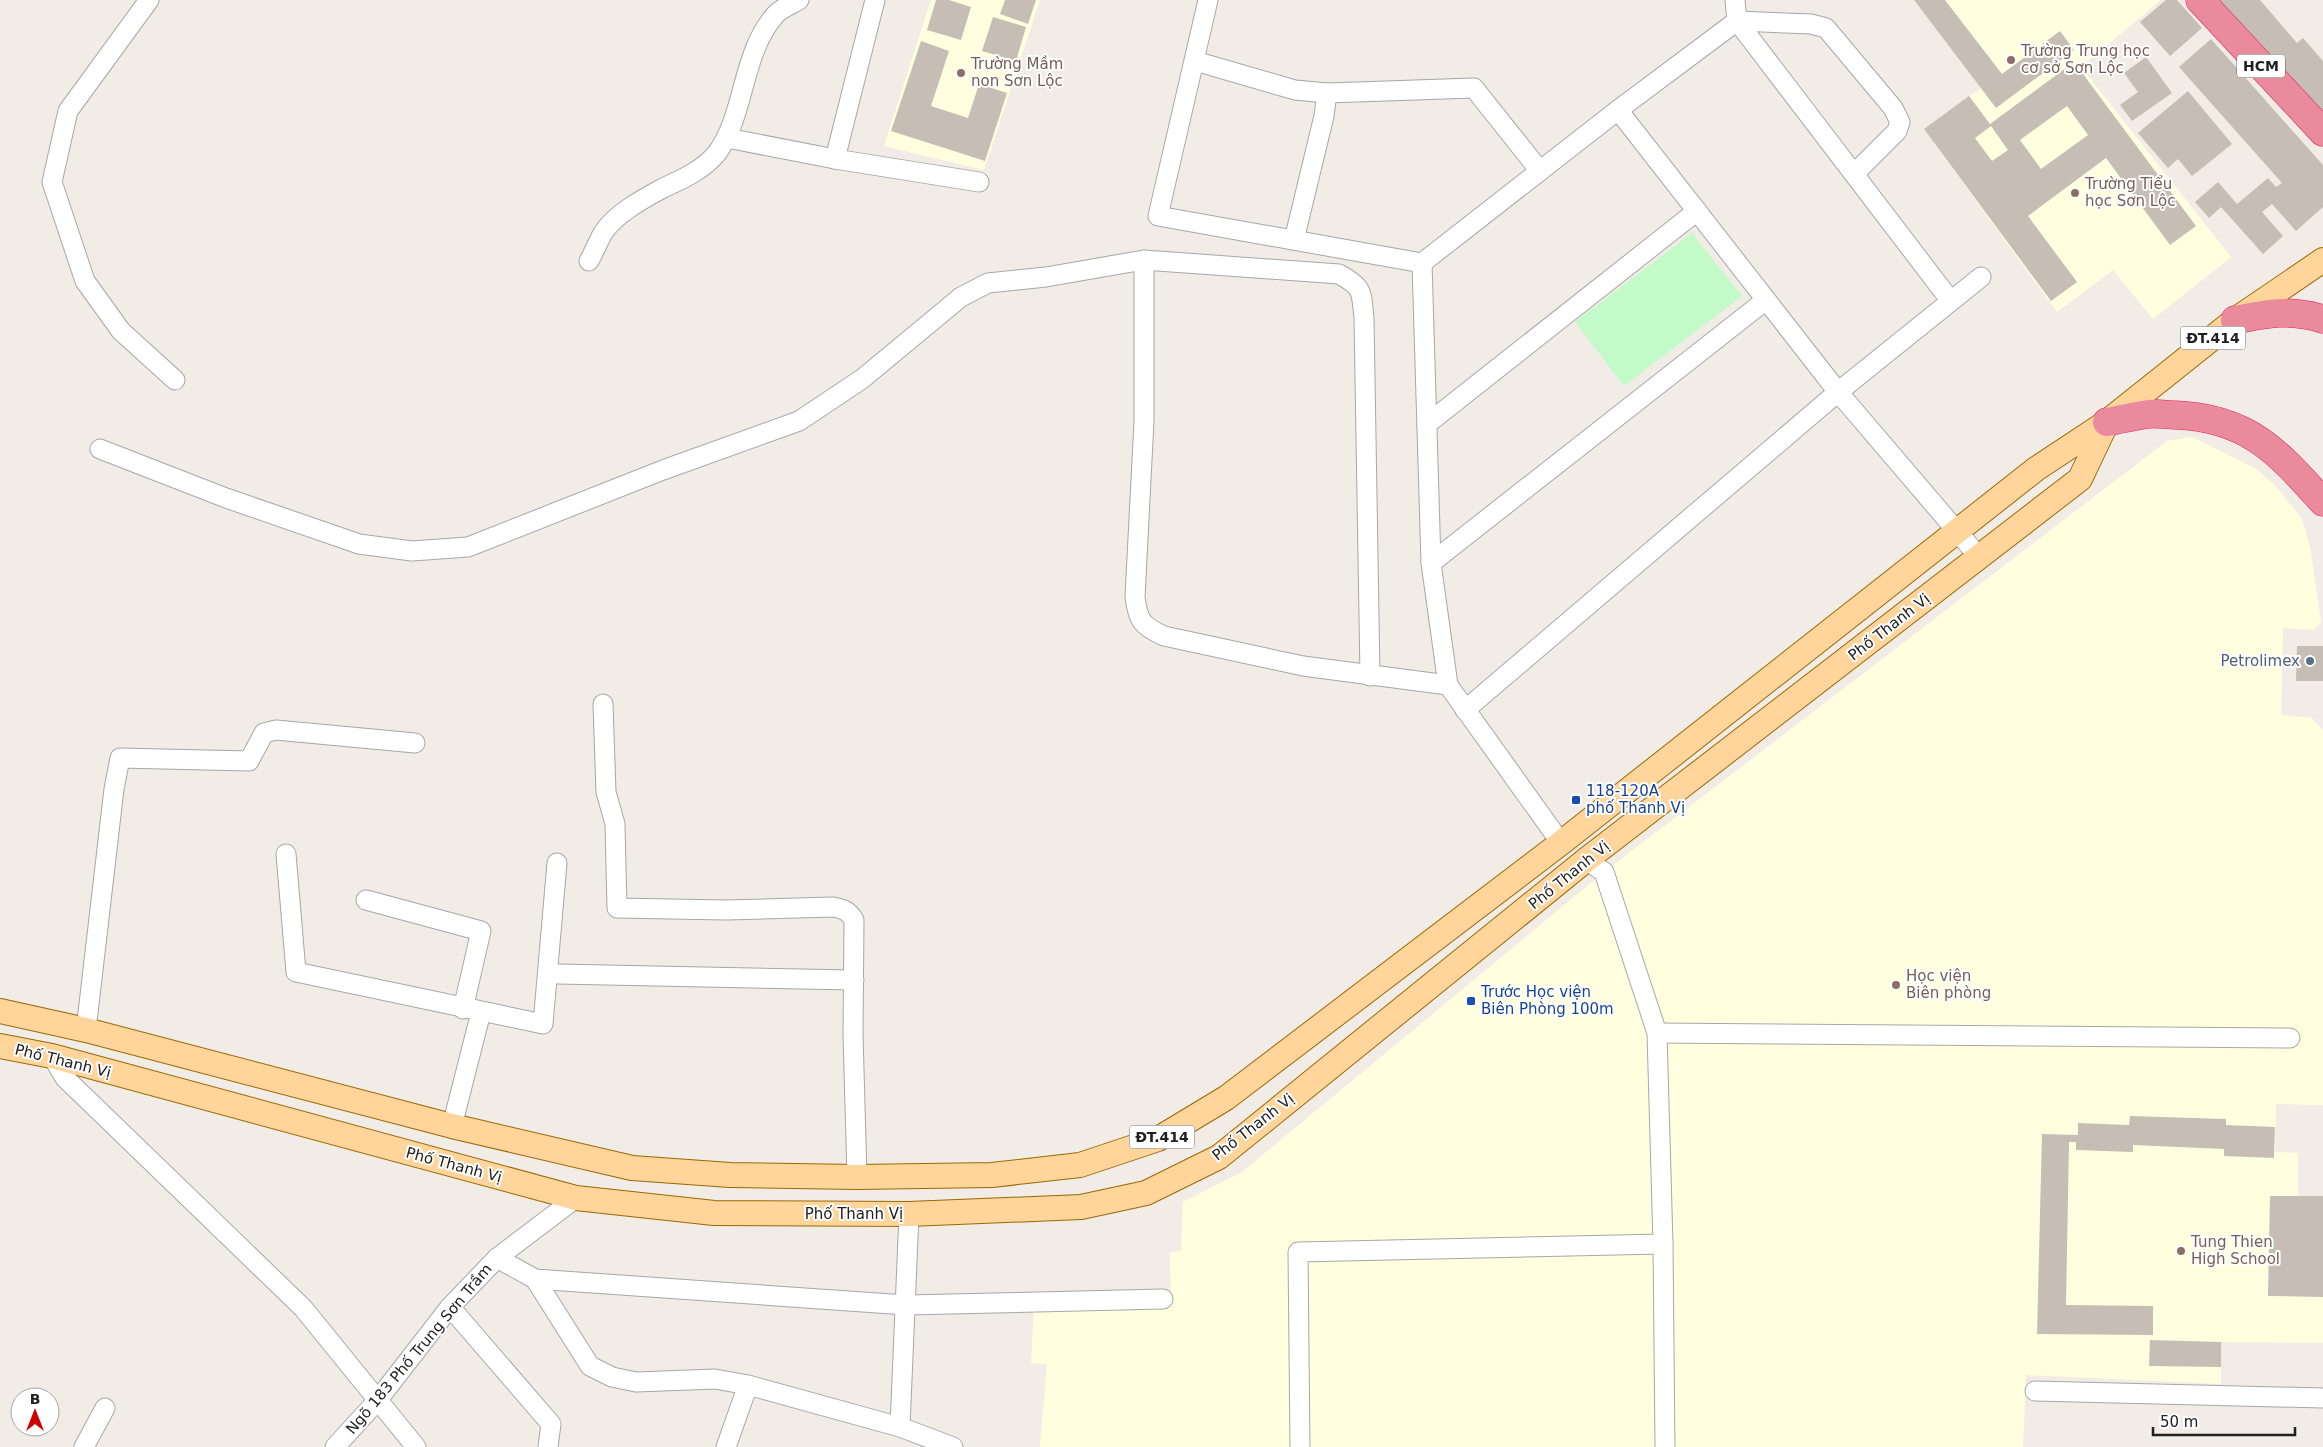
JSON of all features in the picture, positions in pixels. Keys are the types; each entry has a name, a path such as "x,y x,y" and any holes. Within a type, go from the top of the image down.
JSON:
{"highway":[{"name":"HCM","path":"2200,0 2323,132"},
{"path":"2235,320 2273,312 2302,312 2323,319"},
{"path":"2107,422 2150,414 2194,416 2231,424 2256,438 2286,461 2323,502"}],"main road":[{"name":"Phố Thanh Vị","path":"0,1011 86,1030 452,1126 632,1168 730,1175 857,1177 992,1175 1080,1165 1158,1139 1226,1098 1560,843 2036,469 2107,422 2235,320 2323,260"},
{"name":"Phố Thanh Vị","path":"0,1046 52,1056 576,1198 714,1213 909,1214 1081,1207 1146,1193 1218,1157 1586,860 2080,479 2107,422"},
{"path":"1560,843 1586,860"}],"street":[{"path":"149,0 68,111 52,182 85,281 121,331 175,380"},
{"path":"589,261 604,232 624,212 693,174 715,155 727,138 751,60 762,33 778,12 799,0"},
{"path":"835,159 875,0"},
{"path":"1208,0 1158,216 1422,263 1618,110 1737,21 1811,24 1826,28 1893,108 1900,122 1897,131 1855,173"},
{"path":"1735,0 1737,21 1855,173 1950,300"},
{"path":"1195,61 1295,90 1327,93 1474,88 1540,171"},
{"path":"1294,240 1324,116 1327,93"},
{"path":"1618,110 1838,392 1980,557"},
{"path":"727,138 835,159 978,182"},
{"path":"1427,424 1697,211"},
{"path":"1144,260 1144,421 1135,597 1137,614 1147,628 1164,636 1257,657 1370,676 1448,685"},
{"path":"100,449 226,498 359,544 412,551 468,547 663,470 799,421 862,379 961,297 988,283 1046,277 1144,260 1339,274 1356,284 1361,294 1364,318 1370,676"},
{"path":"1422,263 1431,563 1448,685 1560,843"},
{"path":"1465,710 1838,392 1950,300 1981,277"},
{"path":"1431,563 1766,300"},
{"path":"603,704 606,792 615,824 617,908 726,910 833,907 844,909 854,920 853,1034 857,1177"},
{"path":"86,1030 114,789 120,758 248,761 264,733 276,730 415,743"},
{"path":"286,854 296,972 543,1024 557,863"},
{"path":"1586,860 1604,872 1657,1033 1663,1244 1665,1447"},
{"path":"366,900 481,931 472,1010 452,1126"},
{"path":"558,974 854,980"},
{"path":"1657,1033 2290,1038"},
{"path":"52,1056 65,1078 303,1308 416,1447"},
{"name":"Ngõ 183 Phố Trung Sơn Trầm","path":"336,1447 377,1401 450,1307 497,1258 576,1198"},
{"path":"900,1427 909,1214"},
{"path":"1300,1447 1298,1252 1663,1244"},
{"path":"497,1258 535,1279 906,1305 1163,1299"},
{"path":"535,1279 590,1366 612,1377 636,1382 715,1379 748,1385 900,1427 954,1447"},
{"path":"450,1307 551,1424 548,1447"},
{"path":"726,1447 748,1385"},
{"path":"2035,1391 2323,1398"},
{"path":"84,1447 105,1408"}],"shaded area":[{"name":"Trường Mầm non Sơn Lộc","path":"931,0 1040,0 984,170 884,146"},
{"name":"Trường Tiểu học Sơn Lộc","path":"1914,0 2161,0 2081,67 2231,257 2153,319 2113,270 2057,312 1924,129 1981,88"},
{"name":"Học viện Biên phòng","path":"2193,437 2255,468 2274,484 2302,519 2310,547 2321,621 2314,630 2283,628 2281,715 2312,718 2323,731 2323,1105 2276,1104 2275,1152 2298,1153 2298,1196 2323,1196 2323,1343 2221,1342 2221,1384 2026,1375 2023,1447 1040,1447 1047,1364 1031,1363 1034,1307 1171,1304 1170,1253 1181,1251 1183,1202 1242,1172 1604,872 2167,441"}],"green space":[{"path":"1692,233 1742,296 1624,386 1575,322"}],"building":[{"path":"936,0 949,0 971,7 961,40 927,30"},
{"path":"1005,0 1036,0 1028,24 1000,14"},
{"path":"1914,0 1945,0 2002,74 2060,31 2074,50 1996,108"},
{"path":"2166,0 2177,0 2202,28 2170,56 2140,22"},
{"path":"2219,0 2260,0 2297,43 2303,38 2323,61 2323,123"},
{"path":"993,17 1026,27 1016,61 982,51"},
{"path":"2211,39 2323,165 2323,207 2296,231 2272,204 2262,212 2283,236 2263,254 2221,207 2209,218 2195,202 2218,182 2237,204 2268,178 2276,187 2282,183 2179,67"},
{"path":"921,41 949,51 931,106 968,118 979,84 1007,93 985,161 891,131"},
{"path":"2146,57 2172,93 2132,121 2120,105 2138,92 2124,73"},
{"path":"2074,62 2196,226 2170,245 2106,158 2028,216 2077,282 2051,301 1924,129 1969,96 1990,124","holes":["2067,106 2088,135 2041,169 2020,140","1991,126 2008,150 1992,161 1975,138"]},
{"path":"2188,91 2232,144 2192,176 2178,159 2168,168 2138,133"},
{"name":"Petrolimex","path":"2297,646 2323,646 2323,681 2296,681"},
{"path":"2130,1116 2226,1119 2226,1125 2275,1127 2274,1158 2224,1156 2224,1149 2133,1145 2133,1152 2076,1150 2076,1142 2069,1142 2066,1305 2153,1306 2153,1335 2037,1334 2042,1134 2078,1135 2078,1123 2129,1125"},
{"path":"2270,1196 2323,1196 2323,1297 2268,1296"},
{"path":"2150,1340 2221,1342 2221,1367 2149,1366"}],"place":[{"name":"Trường Trung học cơ sở Sơn Lộc","path":"2011,60"},
{"name":"Trường Mầm non Sơn Lộc","path":"961,73"},
{"name":"Trường Tiểu học Sơn Lộc","path":"2075,193"},
{"name":"Petrolimex","path":"2310,661"},
{"name":"118-120A phố Thanh Vị","path":"1576,800"},
{"name":"Học viện Biên phòng","path":"1896,985"},
{"name":"Trước Học viện Biên Phòng 100m","path":"1471,1001"},
{"name":"Tung Thien High School","path":"2181,1251"}]}
